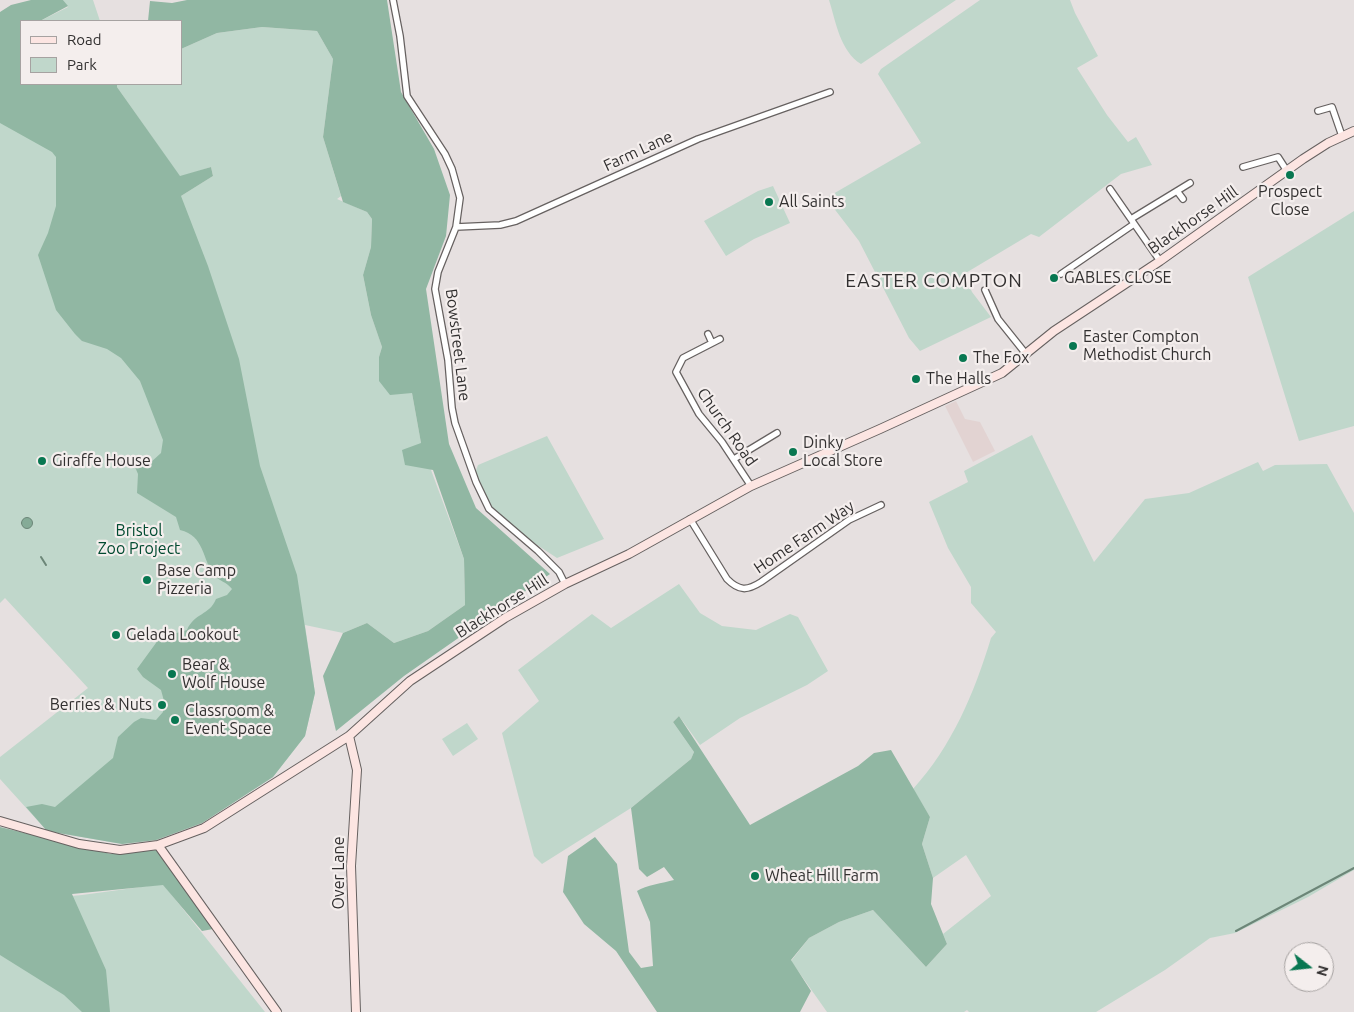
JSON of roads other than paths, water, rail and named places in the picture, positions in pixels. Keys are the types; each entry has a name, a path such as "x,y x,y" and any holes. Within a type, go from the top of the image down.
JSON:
{"main road":[{"name":"Blackhorse Hill","path":"0,821 40,835 100,848 130,850 158,845 204,828 348,736 410,681 505,618 565,584 628,554 751,486 985,382 1002,372 1058,327 1160,261 1287,171 1342,136 1354,131"},
{"name":"Over Lane","path":"348,736 357,770 351,866 356,1012"},
{"path":"158,845 277,1012"}],"street":[{"name":"Bowstreet Lane","path":"393,0 400,36 407,96 420,119 445,154 457,183 460,211 456,227 438,272 436,289 448,360 455,423 476,482 489,509 538,551 558,572 565,584"},
{"name":"Farm Lane","path":"456,227 500,225 516,222 698,139 830,92"},
{"path":"1318,111 1332,107 1342,136"},
{"path":"1243,166 1278,157 1287,171"},
{"path":"1061,274 1190,183"},
{"path":"1110,189 1160,261"},
{"path":"1177,191 1183,199"},
{"path":"985,290 998,319 1026,354"},
{"path":"708,334 712,343"},
{"name":"Church Road","path":"720,339 683,358 676,372 699,414 734,459 751,486"},
{"path":"734,459 777,432"},
{"name":"Home Farm Way","path":"690,519 728,579 735,587 744,590 761,582 848,520 881,505"}],"waterway":[{"path":"41,557 46,565"},
{"path":"1236,931 1354,868"}],"place":[{"name":"Prospect Close","path":"1290,175"},
{"name":"All Saints","path":"769,202"},
{"name":"GABLES CLOSE","path":"1054,278"},
{"name":"Easter Compton Methodist Church","path":"1073,346"},
{"name":"The Fox","path":"963,358"},
{"name":"The Halls","path":"916,379"},
{"name":"Dinky Local Store","path":"793,452"},
{"name":"Giraffe House","path":"42,461"},
{"name":"Base Camp Pizzeria","path":"147,580"},
{"name":"Gelada Lookout","path":"116,635"},
{"name":"Bear & Wolf House","path":"172,674"},
{"name":"Berries & Nuts","path":"162,705"},
{"name":"Classroom & Event Space","path":"175,720"},
{"name":"Wheat Hill Farm","path":"755,876"}],"district":[{"name":"EASTER COMPTON","path":"934,281"}],"park label":[{"name":"Bristol Zoo Project","path":"139,540"}]}
